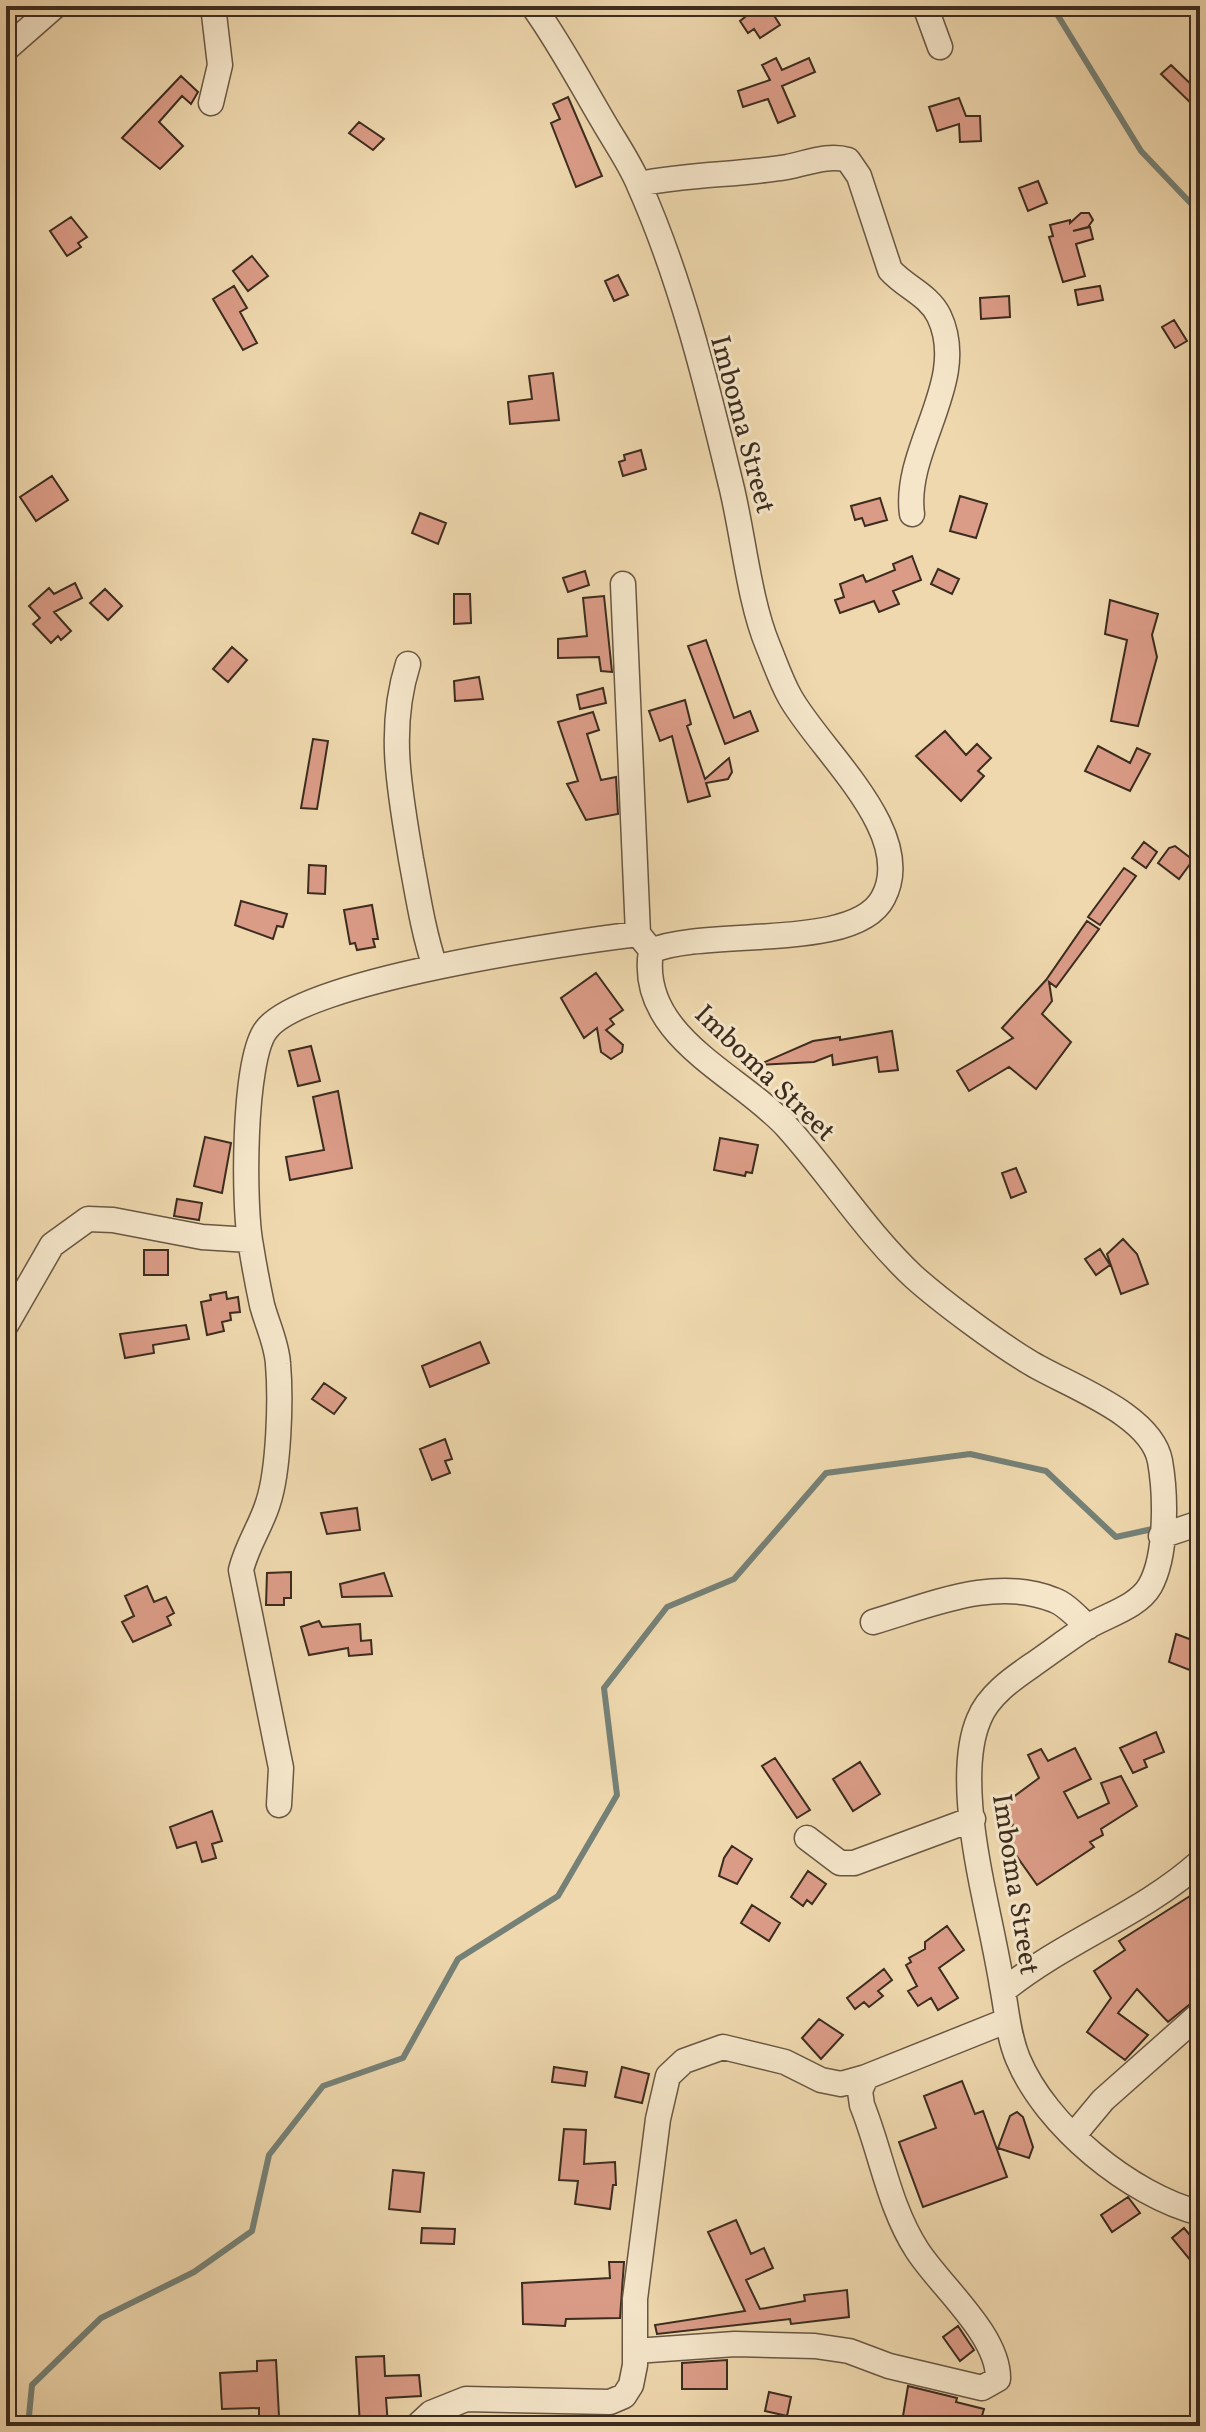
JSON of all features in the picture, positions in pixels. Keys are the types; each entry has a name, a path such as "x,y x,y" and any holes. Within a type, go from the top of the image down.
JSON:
{"street":[{"path":"6,49 55,6"},
{"path":"211,103 220,65 213,6"},
{"name":"Imboma Street","path":"533,6 551,31 639,184 692,340 731,484 764,638 790,697 883,828 891,857 891,878 882,901 855,922 819,933 644,942 654,994 693,1051 785,1124 914,1277 1028,1362 1095,1396 1142,1429 1159,1456 1163,1523 1149,1588 1138,1600 1088,1627 1015,1677 993,1698 979,1718 971,1765 973,1819 976,1854 1006,2021 1019,2063 1073,2136 1140,2188 1179,2207 1200,2213"},
{"path":"925,6 940,47"},
{"path":"639,184 676,176 786,167 821,159 848,160 859,176 890,270 900,282 929,301 940,316 948,347 945,378 912,482 912,514"},
{"path":"279,1805 281,1768 241,1570 247,1544 269,1502 278,1428 278,1361 250,1240 248,1139 253,1064 266,1030 288,1012 340,993 435,967 536,947 644,942 623,584"},
{"path":"408,664 398,696 394,738 422,927 435,967"},
{"path":"6,1325 52,1245 88,1219 113,1220 202,1237 250,1240"},
{"path":"1163,1523 1200,1523"},
{"path":"873,1622 963,1595 1018,1589 1057,1600 1088,1627"},
{"path":"807,1838 840,1863 854,1863 973,1819"},
{"path":"1003,1991 1038,1962 1131,1911 1200,1862"},
{"path":"1073,2136 1103,2100 1200,2014"},
{"path":"417,2426 431,2413 466,2399 610,2402 624,2396 631,2385 635,2351 635,2299 658,2119 668,2076 684,2061 723,2047 785,2062 821,2080 841,2084 1006,2021"},
{"path":"635,2351 735,2344 815,2346 849,2351 889,2366 982,2388 991,2386 998,2379 994,2357 977,2326 923,2258 901,2222 862,2105 860,2091 866,2077"}],"building":[{"path":"738,6 768,6 780,25 760,38 754,29 748,33 740,21 745,17"},
{"path":"776,58 782,70 809,58 815,72 782,86 795,116 778,123 768,99 743,107 738,91 770,80 762,65"},
{"path":"1171,65 1200,93 1200,112 1161,74"},
{"path":"181,76 198,92 191,104 182,96 159,122 183,146 160,169 122,138"},
{"path":"568,97 602,176 576,187 551,123 560,119 553,104"},
{"path":"959,98 966,116 980,116 981,141 960,142 959,124 937,131 929,107"},
{"path":"359,122 384,139 373,150 349,133"},
{"path":"1038,181 1047,203 1028,211 1019,188"},
{"path":"1081,213 1089,213 1093,220 1088,227 1073,231 1090,227 1093,239 1076,244 1085,276 1063,282 1049,237 1053,236 1050,225 1070,220 1070,223"},
{"path":"71,217 87,237 78,243 81,247 67,256 50,231"},
{"path":"252,256 268,276 248,291 233,271"},
{"path":"618,275 628,295 614,301 605,281"},
{"path":"234,286 247,308 240,312 257,343 243,350 213,299"},
{"path":"1100,286 1103,300 1078,305 1075,290"},
{"path":"1009,296 1010,317 981,319 980,298"},
{"path":"1174,320 1187,341 1175,348 1162,327"},
{"path":"553,373 559,420 510,424 508,402 532,399 529,376"},
{"path":"641,450 646,469 623,476 619,462 625,460 624,455"},
{"path":"52,476 68,500 36,521 20,497"},
{"path":"960,496 987,504 976,538 950,531"},
{"path":"880,498 887,520 865,526 862,518 855,520 851,506"},
{"path":"420,513 446,523 438,544 412,533"},
{"path":"912,556 921,580 893,591 899,604 879,612 874,601 840,613 835,600 844,597 840,584 863,575 866,582 895,570 893,564"},
{"path":"938,569 959,579 952,594 931,584"},
{"path":"585,571 589,585 568,592 563,578"},
{"path":"75,583 82,598 54,612 71,631 61,640 58,636 51,643 33,624 40,618 29,606 49,588 54,594"},
{"path":"105,589 122,606 108,620 90,603"},
{"path":"454,594 470,594 471,623 454,624"},
{"path":"604,596 612,672 601,671 599,657 558,658 558,639 587,636 583,598"},
{"path":"1110,600 1158,614 1152,635 1157,657 1138,726 1111,721 1127,640 1105,634"},
{"path":"706,640 734,718 750,711 758,731 725,744 688,646"},
{"path":"232,647 247,660 228,682 213,669"},
{"path":"479,677 483,699 455,701 454,681"},
{"path":"603,688 606,703 580,709 577,695"},
{"path":"685,700 691,724 687,726 705,779 729,758 732,772 728,779 706,783 710,796 688,802 672,736 660,741 649,711"},
{"path":"593,712 599,730 587,734 601,780 616,777 618,814 586,820 567,784 578,781 558,722"},
{"path":"945,731 966,755 977,744 991,758 978,771 984,776 961,801 916,756"},
{"path":"313,739 328,741 317,809 301,808"},
{"path":"1098,746 1130,763 1137,748 1150,754 1130,791 1085,771"},
{"path":"1144,842 1157,852 1146,868 1132,858"},
{"path":"1175,846 1193,860 1179,879 1158,863 1169,848"},
{"path":"309,865 326,866 325,894 308,893"},
{"path":"1124,868 1136,876 1100,925 1088,917"},
{"path":"241,901 287,914 283,927 277,926 273,939 235,925"},
{"path":"372,905 378,939 373,939 375,947 357,950 355,943 350,944 344,910"},
{"path":"1087,921 1099,929 1056,987 1049,982 1052,1001 1042,1014 1071,1042 1036,1089 1009,1067 969,1091 957,1071 1013,1038 1002,1028 1046,980"},
{"path":"596,973 623,1010 610,1019 614,1024 606,1030 623,1045 622,1052 611,1059 601,1052 597,1028 584,1038 561,998"},
{"path":"892,1031 898,1070 879,1072 877,1057 833,1065 832,1055 814,1062 758,1065 813,1041"},
{"path":"311,1046 320,1081 298,1086 289,1051"},
{"path":"338,1091 352,1168 290,1180 286,1157 324,1150 313,1097"},
{"path":"205,1137 231,1143 222,1193 194,1186"},
{"path":"720,1138 758,1145 752,1173 746,1172 745,1176 714,1170"},
{"path":"1016,1168 1026,1192 1011,1198 1002,1173"},
{"path":"177,1199 202,1203 199,1220 174,1216"},
{"path":"1123,1239 1137,1254 1148,1284 1121,1294 1107,1254"},
{"path":"1100,1249 1110,1265 1096,1275 1085,1259"},
{"path":"144,1250 168,1250 168,1275 144,1275"},
{"path":"226,1292 227,1299 238,1297 240,1312 230,1313 231,1320 222,1322 224,1331 207,1335 201,1302 211,1300 210,1295"},
{"path":"186,1325 189,1339 153,1345 154,1353 125,1358 120,1334"},
{"path":"480,1342 489,1363 430,1387 422,1366"},
{"path":"324,1383 346,1398 334,1414 312,1399"},
{"path":"445,1439 452,1459 445,1461 450,1473 432,1480 420,1449"},
{"path":"357,1508 360,1530 327,1534 321,1513"},
{"path":"291,1572 291,1598 284,1598 284,1605 266,1605 267,1573"},
{"path":"384,1573 392,1596 342,1597 340,1584"},
{"path":"147,1586 154,1602 166,1597 174,1613 167,1617 171,1625 133,1642 122,1622 134,1616 125,1596"},
{"path":"319,1621 322,1627 360,1624 361,1641 371,1640 372,1654 349,1656 348,1648 309,1655 301,1627"},
{"path":"1176,1634 1200,1643 1200,1674 1169,1662"},
{"path":"1156,1732 1164,1752 1144,1760 1147,1767 1133,1773 1120,1748"},
{"path":"1075,1748 1091,1779 1064,1792 1078,1818 1109,1803 1101,1783 1121,1776 1137,1806 1101,1829 1103,1835 1090,1842 1094,1847 1037,1885 1001,1834 1013,1825 1000,1807 1039,1778 1028,1755 1041,1749 1048,1761"},
{"path":"775,1758 810,1810 797,1818 762,1766"},
{"path":"860,1762 880,1794 853,1811 833,1779"},
{"path":"212,1811 222,1841 212,1844 216,1858 202,1862 196,1842 177,1848 170,1827"},
{"path":"732,1846 752,1859 737,1884 719,1876 724,1858"},
{"path":"808,1871 826,1884 812,1904 807,1900 803,1906 791,1897"},
{"path":"1190,1896 1200,1911 1200,1996 1168,2022 1137,1989 1118,2013 1148,2035 1125,2060 1087,2032 1111,1998 1094,1971 1125,1950 1119,1941"},
{"path":"752,1905 780,1923 769,1941 741,1923"},
{"path":"947,1926 964,1950 939,1968 958,1998 938,2010 931,1998 918,2006 908,1991 917,1986 906,1965 911,1962 909,1958 925,1949 925,1942"},
{"path":"884,1969 892,1980 878,1991 883,1996 869,2007 864,2002 855,2009 847,1998"},
{"path":"819,2019 843,2035 821,2059 802,2038"},
{"path":"554,2067 587,2072 585,2086 552,2082"},
{"path":"622,2067 649,2074 642,2103 615,2097"},
{"path":"962,2081 975,2114 983,2111 1007,2177 923,2207 899,2142 936,2128 924,2096"},
{"path":"1017,2112 1023,2117 1033,2147 1029,2158 998,2148 1010,2116"},
{"path":"564,2129 586,2130 584,2164 615,2162 616,2185 613,2185 610,2209 575,2204 578,2181 559,2180"},
{"path":"393,2170 424,2173 420,2212 389,2209"},
{"path":"1128,2197 1140,2213 1112,2232 1101,2215"},
{"path":"736,2220 751,2254 764,2248 773,2268 746,2280 760,2309 805,2301 804,2295 847,2290 849,2317 791,2324 790,2319 657,2334 655,2325 745,2311 708,2232"},
{"path":"422,2228 455,2229 454,2244 421,2243"},
{"path":"1184,2228 1200,2247 1200,2272 1172,2238"},
{"path":"609,2262 624,2262 620,2318 566,2319 565,2326 523,2324 522,2283 610,2278"},
{"path":"958,2326 974,2350 960,2361 943,2337"},
{"path":"384,2356 385,2376 419,2375 421,2396 386,2398 388,2426 360,2426 356,2357"},
{"path":"276,2360 279,2416 259,2417 259,2408 222,2409 220,2373 257,2371 257,2361"},
{"path":"727,2360 727,2389 682,2389 682,2363"},
{"path":"908,2386 957,2398 956,2402 984,2409 979,2426 925,2426 902,2422"},
{"path":"769,2392 791,2397 787,2416 765,2411"}],"waterway":[{"path":"1052,6 1141,151 1200,213"},
{"path":"28,2426 32,2385 101,2318 194,2272 252,2231 269,2155 323,2086 403,2058 458,1959 558,1896 617,1795 604,1688 667,1607 734,1579 826,1473 970,1454 1046,1471 1116,1537 1157,1528"}]}
